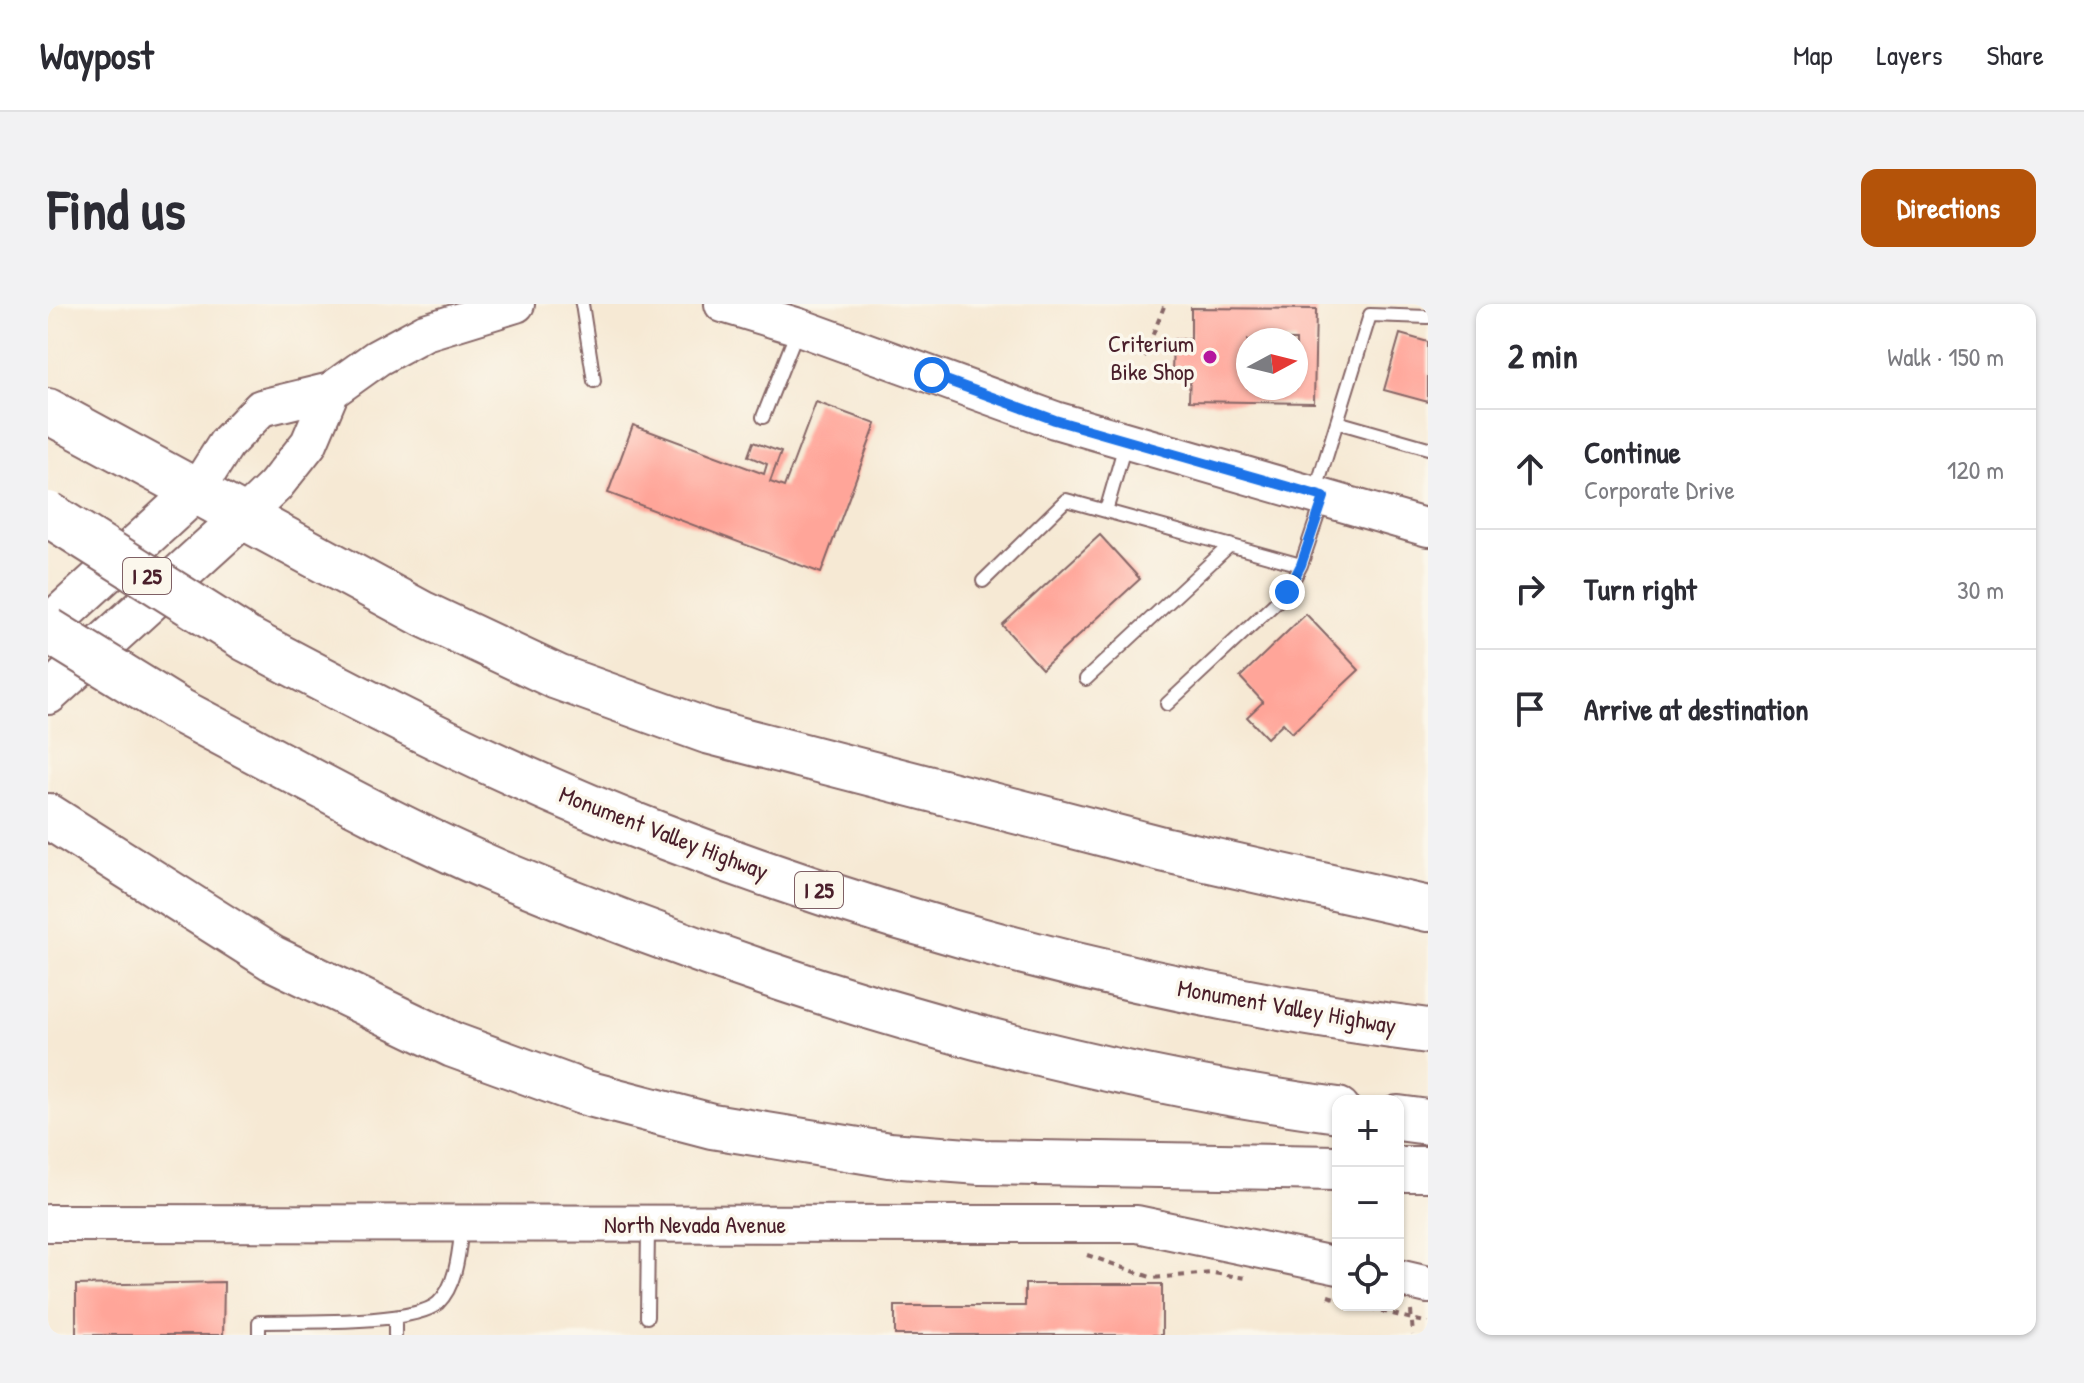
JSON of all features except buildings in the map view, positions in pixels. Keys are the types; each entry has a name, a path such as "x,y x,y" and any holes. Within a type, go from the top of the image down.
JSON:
{"highway":[{"path":"48,411 423,614 557,677 707,731 1162,849 1428,909"},
{"name":"Monument Valley Highway","path":"48,514 246,639 461,750 627,821 883,912 1083,967 1305,1015 1428,1031"},
{"path":"48,628 176,709 495,871 751,970 959,1035 1124,1071 1332,1109"},
{"path":"53,823 272,958 453,1045 582,1092 712,1126 889,1155 980,1162 1332,1168"},
{"path":"1404,1119 1428,1122"},
{"path":"1404,1169 1428,1169"}],"main road":[{"path":"48,628 196,491 226,444 261,408 331,391 377,358 425,332 516,304"},
{"path":"723,304 799,327 1055,420 1428,528"},
{"path":"48,694 275,486 309,443 331,391"},
{"name":"North Nevada Avenue","path":"48,1223 1137,1224 1332,1265"},
{"path":"1404,1279 1428,1285"}],"lane":[{"path":"582,304 594,381"},
{"path":"1167,704 1287,592 1301,565 1337,422 1370,315 1428,317"},
{"path":"763,417 799,327"},
{"path":"1337,422 1428,448"},
{"path":"1106,511 1127,440"},
{"path":"983,581 1066,500 1301,565"},
{"path":"1086,679 1230,545"},
{"path":"259,1335 259,1322 395,1317 427,1311 445,1295 459,1253 462,1224"},
{"path":"647,1317 648,1224"},
{"path":"395,1317 395,1335"},
{"path":"330,1320 330,1335"}],"path":[{"path":"1144,357 1165,304"},
{"path":"1381,1311 1428,1323"}],"place":[{"name":"Criterium Bike Shop","path":"1210,357"}],"route":[{"path":"932,375 1055,420 1324,497 1301,565 1287,592"}]}
